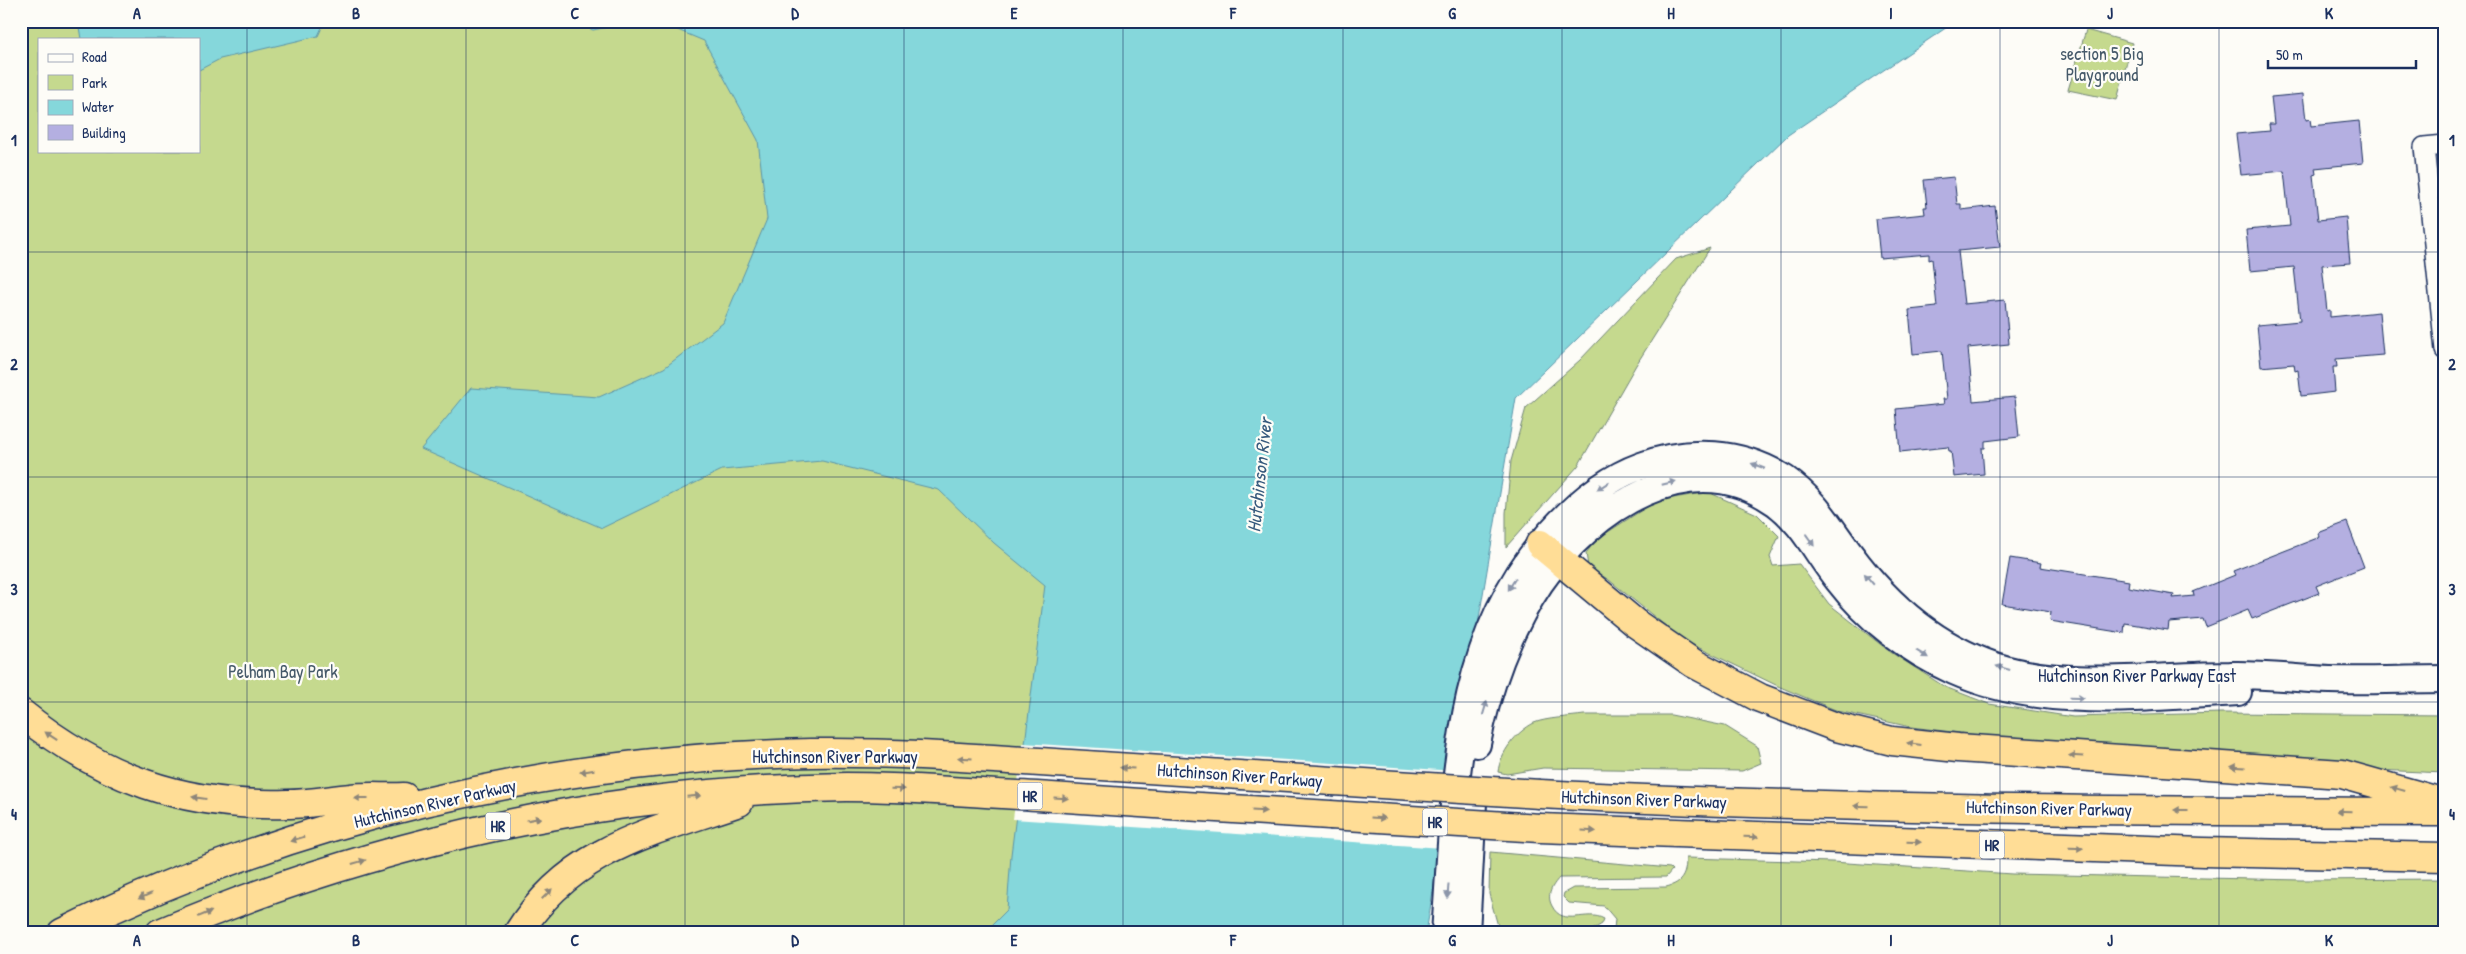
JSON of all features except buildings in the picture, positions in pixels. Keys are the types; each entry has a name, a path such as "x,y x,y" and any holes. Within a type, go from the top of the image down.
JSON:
{"highway":[{"path":"1550,552 1635,623 1693,663 1760,698 1836,727 1892,740 1948,747 2342,774 2445,803"},
{"path":"21,713 62,743 112,771 160,790 186,797 275,804 351,798 445,797"},
{"name":"Hutchinson River Parkway","path":"62,933 168,886 253,853 350,822 445,797 555,776 664,762 737,756 851,753 945,756 1540,794 1732,802 1933,807 2445,812"},
{"name":"Hutchinson River Parkway","path":"160,933 292,882 389,853 457,836 552,816 626,804 777,789 850,788 944,791 1540,828 2203,852 2445,857"},
{"path":"518,933 540,902 558,883 578,867 603,852 634,837 777,789"}],"street":[{"path":"2445,145 2424,147 2445,350"},
{"name":"Hutchinson River Parkway East","path":"1463,821 1485,707 1521,616 1542,580 1550,552 1582,535 1642,493 1668,482 1681,480 1723,481 1764,496 1789,514 1800,525 1843,587 1888,631 1933,661 1992,686 2038,696 2091,699 2239,692 2330,680 2445,678"},
{"path":"1445,933 1463,821"},
{"path":"1463,821 1466,933"}],"green space":[{"name":"Pelham Bay Park","path":"21,21 1151,21 1124,933 21,933"},
{"name":"section 5 Big Playground","path":"2086,30 2132,43 2117,100 2068,90"},
{"path":"1710,248 1636,365 1578,466 1506,547 1506,513 1511,461 1526,408 1580,360 1676,259"},
{"path":"1708,492 1757,514 1779,536 1770,557 1773,566 1799,564 1829,604 1889,651 1945,687 1989,704 2073,717 2221,713 2445,715 2445,773 2377,770 2293,758 2027,741 1911,727 1838,711 1780,687 1683,640 1609,580 1588,567 1586,553 1597,539 1656,501"},
{"path":"1584,715 1671,715 1725,726 1757,746 1761,763 1742,771 1543,768 1507,774 1498,772 1502,758 1510,744 1527,727 1545,720"},
{"path":"1490,852 1670,868 1672,870 1666,877 1559,878 1552,887 1550,894 1550,902 1557,912 1562,916 1569,917 1597,916 1604,919 1602,924 1587,933 1500,933 1489,894"},
{"path":"1686,858 1832,862 2012,874 2301,880 2445,879 2445,933 1609,933 1614,929 1615,919 1604,906 1569,903 1563,897 1564,893 1573,888 1666,887 1680,880 1684,873"}],"water":[{"path":"78,21 325,21 318,36 220,59 200,69 200,38 81,38"},
{"path":"571,21 638,21 593,30"},
{"name":"Hutchinson River","path":"656,21 1956,21 1788,135 1516,398 1426,933 981,933 986,931 1007,910 1011,855 1045,585 994,543 939,490 822,461 722,470 602,528 421,449 471,388 599,397 664,368 723,323 767,219 758,140 704,41"}],"pier":[{"path":"1023,743 1456,771 1443,848 1013,819"}]}
